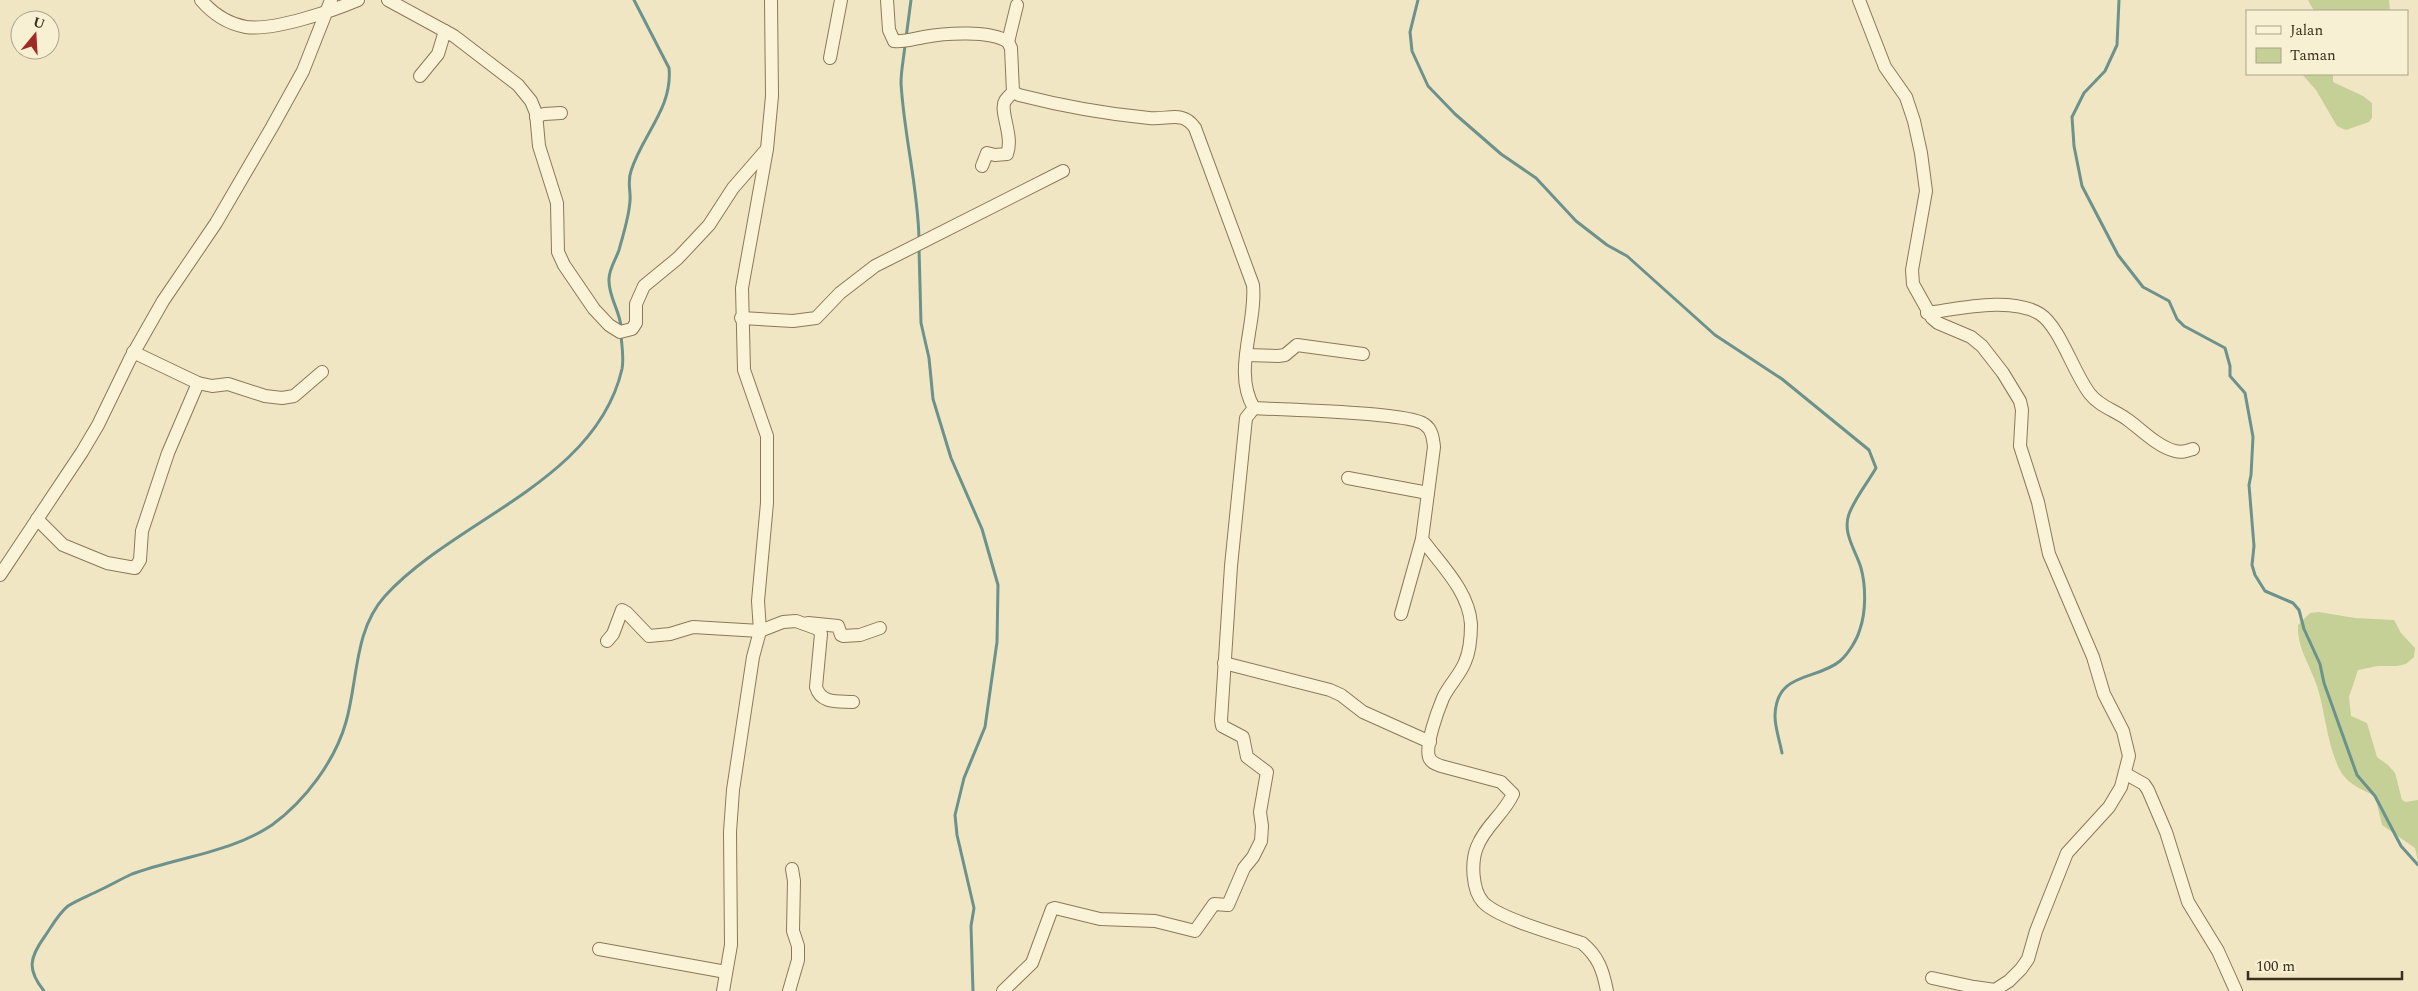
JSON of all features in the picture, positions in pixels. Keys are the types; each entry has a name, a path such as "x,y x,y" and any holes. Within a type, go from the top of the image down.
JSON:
{"street":[{"path":"201,0 216,14 230,22 247,27 266,26 328,6 358,0"},
{"path":"388,0 445,31 518,85 531,101 536,117 539,146 557,203 558,252 564,265 594,309 609,325 620,332 632,329 636,323 636,304 644,286 678,258 709,225 733,188 767,150"},
{"path":"723,991 731,945 730,832 733,790 753,657 760,631 758,601 767,503 767,436 744,370 741,318 742,288 767,150 772,96 771,0"},
{"path":"830,58 841,0"},
{"path":"887,0 890,30 894,41 904,42 938,35 993,35 1008,42 1011,48 1013,92 1002,108 1009,128 1010,139 1007,154 995,155 987,152 982,166"},
{"path":"1859,0 1885,67 1906,97 1914,121 1926,185 1912,270 1914,284 1927,313 1938,323 1971,338 1982,346 2003,373 2020,401 2022,410 2020,446 2038,502 2049,554 2093,657 2104,694 2124,731 2129,756 2122,788 2109,807 2067,853 2036,931 2028,959 2022,969 1995,990 1932,978"},
{"path":"1008,42 1017,5"},
{"path":"0,575 94,432 133,352 163,301 216,223 276,119 303,71 328,6"},
{"path":"420,76 438,54 445,31"},
{"path":"1013,92 1035,99 1089,110 1150,118 1176,116 1190,120 1195,128 1253,285 1254,297 1246,355 1246,396 1254,408"},
{"path":"536,117 544,114 561,113"},
{"path":"741,318 793,321 816,318 840,294 875,266 1063,171"},
{"path":"1927,313 1990,304 2030,310 2041,314 2054,331 2083,384 2096,400 2127,419 2167,449 2182,453 2193,449"},
{"path":"1246,355 1285,355 1297,345 1363,354"},
{"path":"133,352 198,382 212,386 228,384 265,396 290,398 299,393 322,372"},
{"path":"37,519 63,545 107,563 135,568 140,560 142,531 168,453 198,382"},
{"path":"1254,408 1385,416 1416,420 1425,424 1433,434 1434,447 1422,539 1401,614"},
{"path":"1003,991 1032,963 1052,910 1055,908 1100,918 1155,921 1195,931 1214,904 1228,905 1244,868 1253,857 1261,840 1260,807 1268,776 1265,770 1247,756 1243,737 1222,726 1224,663 1246,418 1254,408"},
{"path":"1348,478 1428,493"},
{"path":"1422,539 1449,574 1463,598 1471,624 1466,661 1444,697 1430,742 1429,757 1432,762 1501,782 1514,794 1496,820 1488,826 1476,848 1473,874 1482,902 1499,914 1582,943 1593,951 1600,963 1607,991"},
{"path":"607,640 613,634 622,610 649,636 663,636 693,626 760,631 783,622 796,621 837,626 840,635 843,636 860,635 880,628"},
{"path":"796,621 818,629 821,634 816,687 818,694 821,698 829,701 853,702"},
{"path":"1224,663 1330,690 1341,695 1363,712 1430,742"},
{"path":"2126,774 2144,784 2148,790 2166,832 2188,902 2218,951 2236,991"},
{"path":"790,991 798,953 798,946 793,931 794,881 792,869"},
{"path":"599,949 726,972"}],"green space":[{"path":"2308,0 2389,0 2390,10 2313,10"},
{"path":"2303,75 2333,75 2333,82 2363,96 2372,103 2372,118 2369,122 2346,130 2337,126 2316,90"},
{"path":"2319,612 2355,618 2394,620 2401,633 2415,648 2414,657 2406,664 2358,670 2349,697 2351,716 2367,723 2377,757 2395,773 2402,800 2406,802 2418,800 2418,861 2415,848 2382,825 2375,796 2350,782 2343,775 2333,755 2317,686 2302,649 2298,633 2298,625 2310,613"}],"waterway":[{"path":"621,327 619,315 610,291 609,275 619,250 627,220 631,171 662,109 669,82 669,68 634,0"},
{"path":"906,38 911,0"},
{"path":"1418,0 1410,32 1412,51 1428,86 1455,114 1501,154 1536,178 1576,221 1607,245 1627,256 1715,335 1782,379 1869,450 1876,468 1855,502 1847,521 1848,535 1861,568 1864,583 1865,599 1859,633 1846,655 1840,661 1820,672 1799,679 1782,691 1777,702 1775,716 1782,753"},
{"path":"2119,0 2117,45 2105,71 2084,93 2072,117 2074,146 2082,186 2118,255 2143,287 2169,301 2177,319 2184,326 2225,348 2230,366 2230,376 2245,393 2253,437 2249,485 2254,546 2252,565 2255,575 2265,591 2293,603 2299,610 2304,629 2320,664 2324,683 2357,775 2375,796 2401,846 2418,865"},
{"path":"905,45 901,83 919,239"},
{"path":"919,248 921,323 929,358 933,399 951,458 982,529 998,585 997,642 985,727 964,778 955,815 957,835 974,908 971,926 973,991"},
{"path":"44,991 35,977 32,964 33,958 55,920 68,906 132,874 221,848 256,834 272,825 307,792 326,765 341,737 350,706 362,640 375,609 385,596 414,569 520,496 554,470 584,441 607,408 622,369 621,336"}]}
